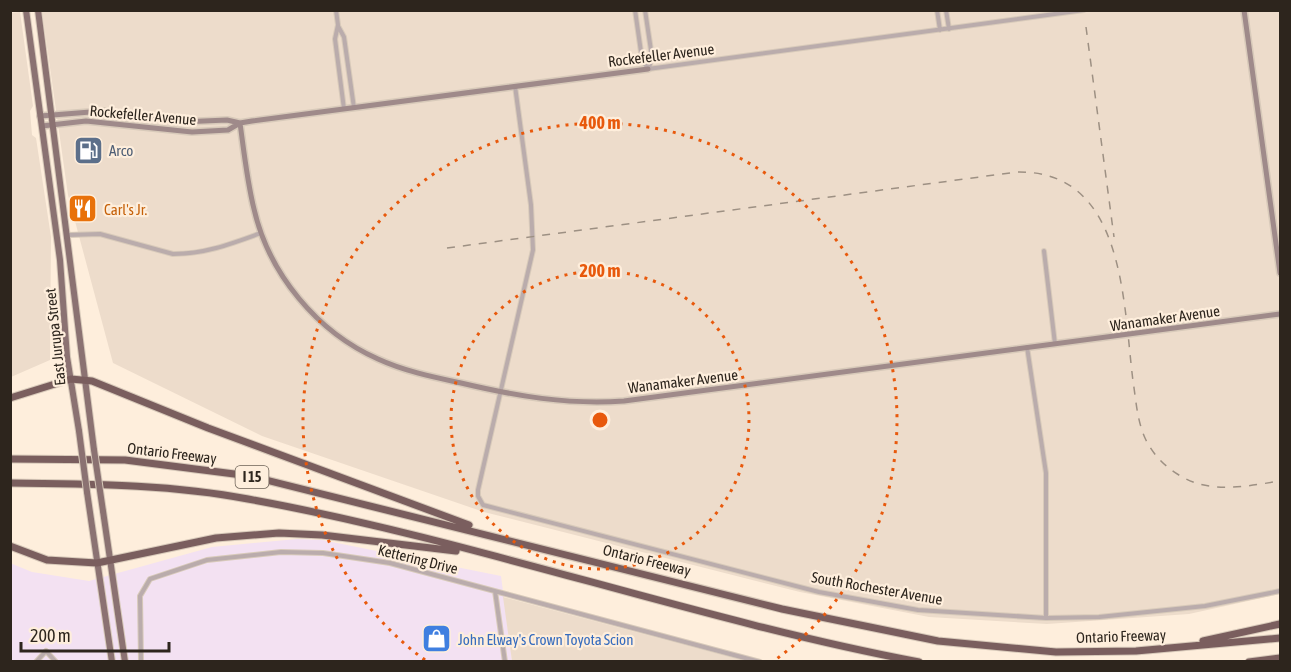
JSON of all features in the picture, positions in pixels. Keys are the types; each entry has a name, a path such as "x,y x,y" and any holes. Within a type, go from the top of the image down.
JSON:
{"highway":[{"path":"10,398 71,379 85,379 292,460 437,511 488,534"},
{"name":"Ontario Freeway","path":"10,459 125,460 250,476 782,609 938,641 1056,652 1174,648 1281,638"},
{"name":"I 15","path":"10,483 123,485 246,498 361,523 820,641 919,662"},
{"path":"10,546 47,560 97,562 216,538 279,533 343,537 482,555"},
{"path":"1174,648 1281,624"},
{"path":"1249,662 1281,658"}],"main road":[{"name":"East Jurupa Street","path":"26,10 61,269 71,379 112,662"},
{"name":"East Jurupa Street","path":"38,10 91,430 125,662"}],"street":[{"path":"336,10 338,25 344,38 354,108"},
{"path":"635,10 642,59 648,69"},
{"path":"645,10 652,57 648,69"},
{"path":"937,10 940,30"},
{"path":"946,10 949,29"},
{"name":"Rockefeller Avenue","path":"40,116 104,111 181,122 227,120 240,123 1084,10"},
{"path":"1244,10 1281,273"},
{"path":"338,25 335,39 344,109"},
{"path":"502,393 533,250 531,205 515,86"},
{"name":"Rockefeller Avenue","path":"42,126 86,121 111,122 192,132 228,130 240,123"},
{"name":"Wanamaker Avenue","path":"240,123 250,191 261,233 276,265 293,292 319,320 344,340 377,359 405,370 502,393 547,401 624,401 1281,314"},
{"path":"68,235 100,234 183,254 210,251 261,233"},
{"path":"1044,250 1055,344"},
{"path":"1027,347 1046,473 1046,618"},
{"name":"South Rochester Avenue","path":"502,393 478,490 479,502 487,507 819,592 918,610 1046,618 1155,613 1281,591"},
{"name":"Kettering Drive","path":"141,662 140,607 144,587 159,575 207,560 263,553 323,553 390,563 760,662"},
{"path":"495,591 505,662"},
{"path":"36,662 46,651 56,662"}],"shaded area":[{"path":"42,11 1280,11 1280,594 1189,614 1047,624 929,617 800,592 484,512 262,436 113,363 68,195"},
{"path":"20,12 33,106 30,111 32,135 36,138 51,237 50,360 11,377 10,13"},
{"path":"297,539 322,540 501,576 512,661 11,661 10,563 32,572 89,581 212,547"},
{"path":"503,597 745,661 512,661"}],"railway":[{"path":"1086,27 1114,237"},
{"path":"447,248 1017,172 1053,177 1079,193 1099,216 1112,246 1126,315 1138,417 1145,438 1154,453 1174,472 1199,484 1229,487 1280,481"}],"place":[{"name":"Arco","path":"88,150"},
{"name":"Carl's Jr.","path":"83,209"},
{"name":"John Elway's Crown Toyota Scion","path":"437,639"}]}
